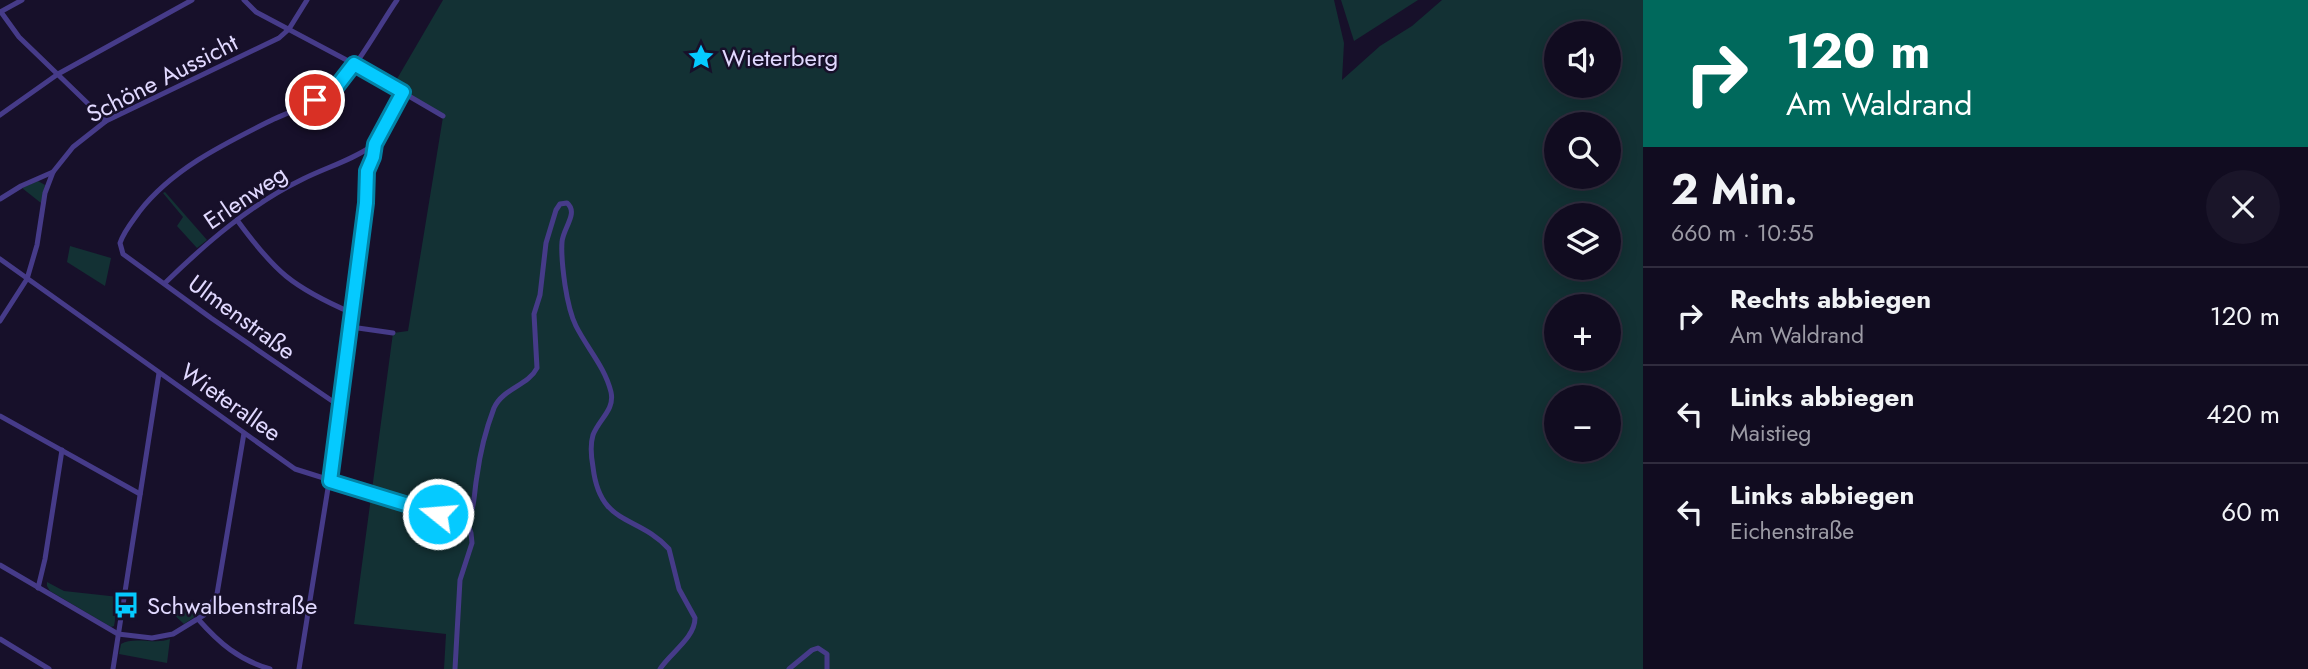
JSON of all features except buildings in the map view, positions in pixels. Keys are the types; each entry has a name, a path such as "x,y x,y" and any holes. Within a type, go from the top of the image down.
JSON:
{"street":[{"path":"22,0 0,12 19,37 106,121"},
{"path":"0,115 58,74 192,0"},
{"path":"244,0 256,12 354,64 443,116"},
{"path":"289,29 307,0"},
{"path":"354,64 397,0"},
{"name":"Schöne Aussicht","path":"0,321 27,279 37,245 45,193 53,172 73,147 106,121 279,38 289,29"},
{"name":"Ulmenstraße","path":"341,407 123,254 121,239 155,192 212,152 315,100 337,86 354,64"},
{"path":"299,669 341,407 366,203 367,171 375,144 403,92"},
{"name":"Erlenweg","path":"165,283 193,255 237,220 301,180 356,157 375,144"},
{"path":"356,157 367,171"},
{"path":"0,199 53,172"},
{"path":"455,669 460,580 472,543 467,523 473,511 482,450 495,407 504,394 528,379 537,368 539,361 534,314 540,295 545,250 556,210 560,204 567,202 572,208 572,215 563,236 562,250 568,302 575,323 593,351 610,387 612,398 610,407 592,439 592,462 597,490 613,512 669,549 679,589 695,618 692,631 668,656 660,669"},
{"path":"237,220 263,256 289,280 319,299 352,313"},
{"name":"Wieterallee","path":"0,259 295,469 467,523"},
{"path":"351,327 393,333"},
{"path":"113,669 159,373"},
{"path":"0,415 140,494"},
{"path":"0,565 118,634 164,637 183,630 212,605 219,586 244,433"},
{"path":"38,588 62,450"},
{"path":"198,619 232,652 251,663 270,669"},
{"path":"0,639 49,669"},
{"path":"789,669 818,648 827,654 827,669"}],"green space":[{"path":"443,0 1334,0 1344,43 1342,80 1380,46 1412,26 1442,0 1643,0 1643,669 444,669 446,634 354,624 393,333 408,331 443,117 394,84"},
{"path":"1341,0 1418,0 1354,41"},
{"path":"38,181 45,185 41,203 22,188"},
{"path":"165,192 207,240 197,248 177,226 183,217 163,193"},
{"path":"70,246 111,258 105,286 67,262"},
{"path":"47,582 64,591 119,597 114,626 111,627 50,591"},
{"path":"172,604 210,604 184,624 169,610"},
{"path":"170,639 167,663 119,654 121,644 126,642"}],"place":[{"name":"Wieterberg","path":"701,57"},
{"name":"Schwalbenstraße","path":"126,605"}],"route":[{"path":"315,100 337,86 354,64 403,92 375,144 367,171 366,203 330,481 438,514"}]}
